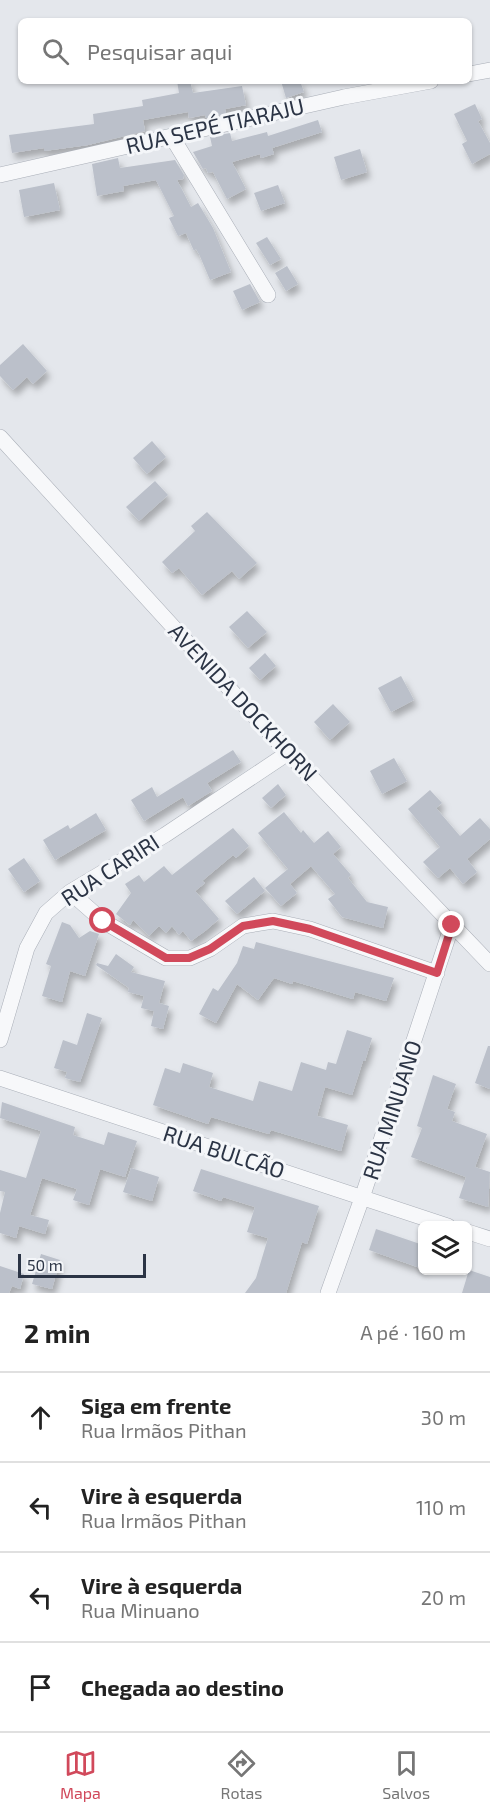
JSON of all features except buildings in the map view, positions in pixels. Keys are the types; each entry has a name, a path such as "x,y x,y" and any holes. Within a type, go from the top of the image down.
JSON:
{"street":[{"path":"472,73 490,70"},
{"name":"RUA SEPÉ TIARAJU","path":"0,175 344,97 415,84"},
{"path":"172,137 268,295"},
{"name":"AVENIDA DOCKHORN","path":"0,437 288,753 490,964"},
{"name":"RUA CARIRI","path":"0,1040 27,948 46,913 70,892 165,835 288,753"},
{"path":"70,892 103,921 166,958 189,958 210,949 243,926 273,921 310,929 437,973"},
{"name":"RUA MINUANO","path":"328,1293 362,1198 452,925"},
{"name":"RUA BULCÃO","path":"0,1078 433,1221"},
{"path":"472,1233 490,1239"}],"route":[{"path":"103,921 166,958 189,958 210,949 243,926 273,921 310,929 437,973 452,925"}]}
